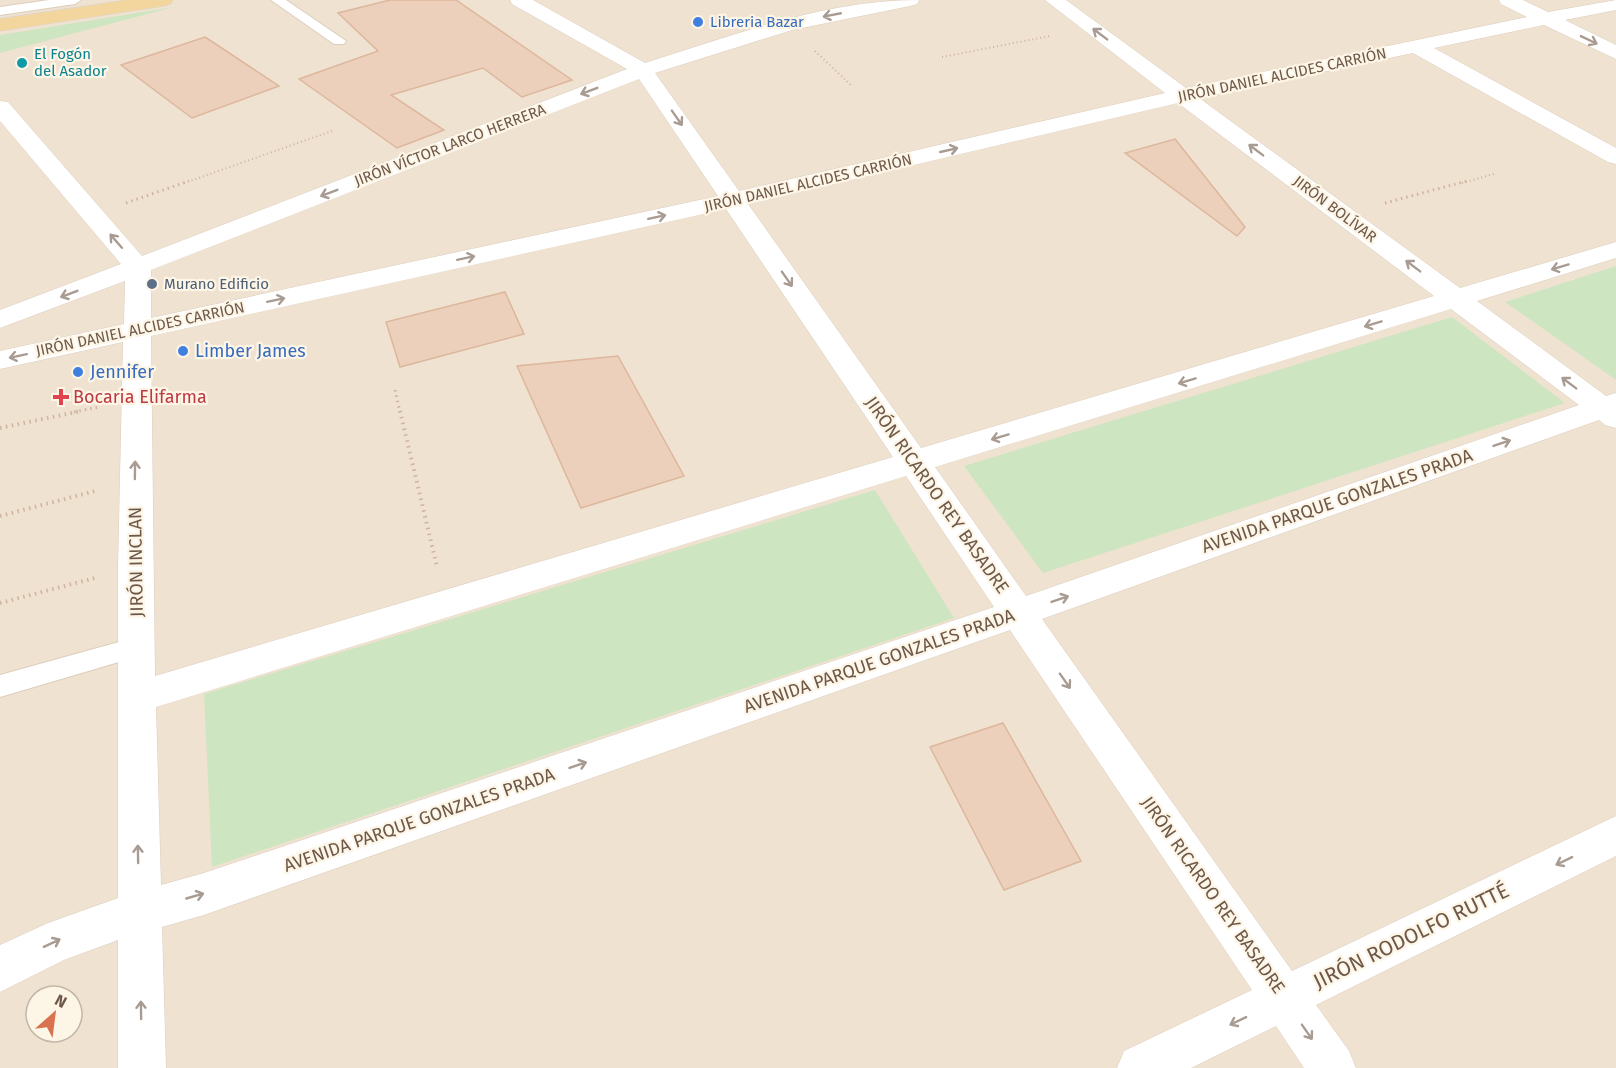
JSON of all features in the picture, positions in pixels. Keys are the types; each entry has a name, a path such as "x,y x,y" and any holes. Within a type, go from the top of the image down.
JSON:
{"main road":[{"path":"0,26 164,0"}],"street":[{"name":"JIRÓN RICARDO REY BASADRE","path":"519,0 643,70 1332,1068"},
{"name":"JIRÓN VÍCTOR LARCO HERRERA","path":"0,320 643,70 788,25 910,0"},
{"name":"JIRÓN BOLÍVAR","path":"1054,0 1456,299 1612,409"},
{"path":"1508,0 1616,53"},
{"name":"JIRÓN DANIEL ALCIDES CARRIÓN","path":"0,360 733,200 1183,95 1616,4"},
{"path":"1418,47 1616,157"},
{"path":"0,107 138,267"},
{"path":"137,697 1616,250"},
{"name":"JIRÓN INCLAN","path":"138,267 135,568 142,1068"},
{"name":"AVENIDA PARQUE GONZALES PRADA","path":"0,970 16,960 83,929 204,894 1612,409"},
{"name":"JIRÓN RODOLFO RUTTÉ","path":"1142,1068 1616,835"}],"lane":[{"path":"0,2 16,0"},
{"path":"0,11 75,0"},
{"path":"277,0 339,41"},
{"path":"0,686 137,647"}],"path":[{"path":"788,25 852,86"},
{"path":"942,57 1092,28"},
{"path":"93,214 332,131"},
{"path":"1342,214 1494,174"},
{"path":"395,390 445,604"},
{"path":"0,428 136,399"},
{"path":"0,516 135,480"},
{"path":"0,603 135,568"}],"shaded area":[{"path":"0,0 1616,0 1616,1068 0,1068"}],"green space":[{"path":"174,7 0,53 0,35"},
{"path":"1616,266 1616,380 1505,302"},
{"path":"1452,317 1565,403 1043,573 964,466"},
{"path":"875,490 954,618 212,867 204,694"}],"building":[{"path":"390,0 456,0 572,80 522,97 483,68 391,95 444,130 397,148 299,79 378,51 338,13"},
{"path":"205,37 279,86 192,118 121,65"},
{"path":"1175,139 1245,227 1237,236 1125,153"},
{"path":"505,292 524,334 400,367 386,322"},
{"path":"618,356 684,476 581,508 517,366"},
{"path":"1003,723 1081,861 1004,890 930,747"}],"place":[{"name":"Libreria Bazar","path":"698,22"},
{"name":"El Fogón del Asador","path":"22,63"},
{"name":"Murano Edificio","path":"152,284"},
{"name":"Limber James","path":"183,351"},
{"name":"Jennifer","path":"78,372"},
{"name":"Bocaria Elifarma","path":"61,397"}]}
